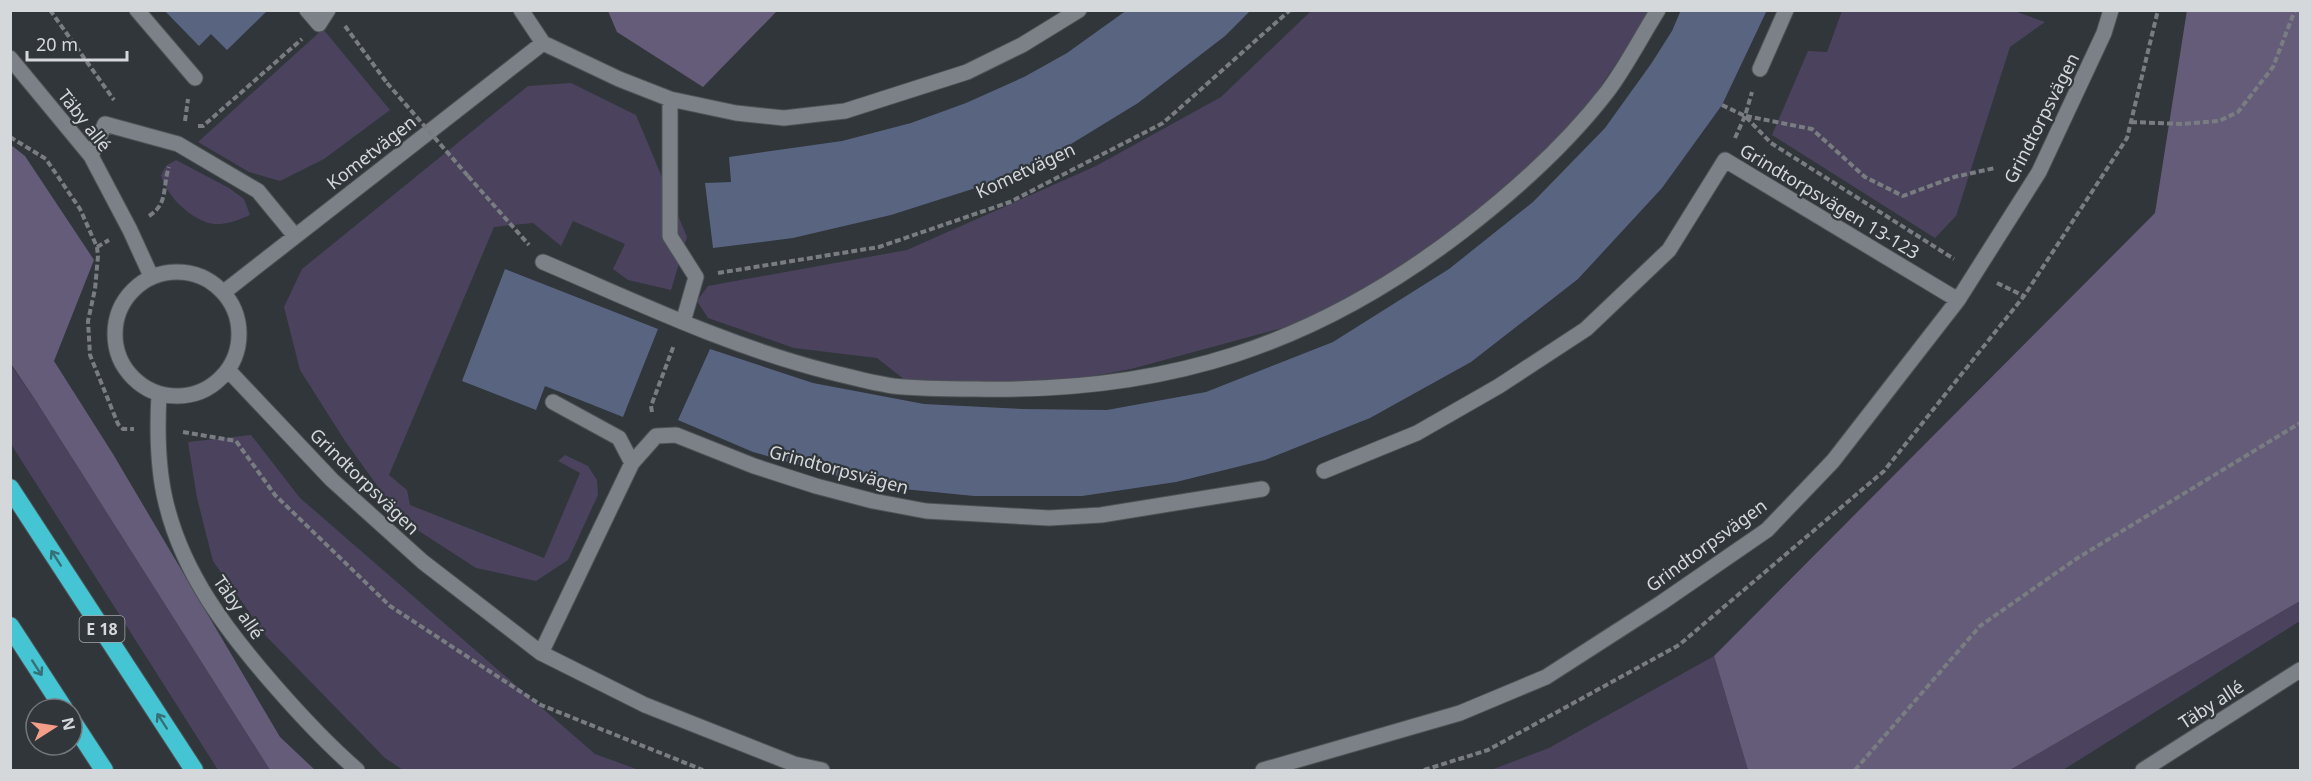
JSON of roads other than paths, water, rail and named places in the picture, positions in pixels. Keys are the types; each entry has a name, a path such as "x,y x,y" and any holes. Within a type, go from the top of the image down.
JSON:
{"highway":[{"name":"E 18","path":"10,488 194,771"},
{"path":"10,626 56,697"},
{"path":"84,740 104,771"}],"street":[{"path":"137,10 195,78"},
{"path":"307,10 319,24 328,10"},
{"path":"521,10 543,43 619,79 670,99 736,113 784,118 845,111 967,72 1022,45 1078,10"},
{"path":"543,262 683,322 794,363 892,386 1014,391 1118,383 1176,371 1241,354 1302,330 1340,311 1425,261 1533,175 1608,91 1658,10"},
{"path":"1760,69 1786,10"},
{"name":"Grindtorpsvägen","path":"1263,771 1460,713 1546,677 1661,603 1767,530 1833,461 1958,300 2039,172 2104,33 2111,10"},
{"name":"Kometvägen","path":"224,292 543,43"},
{"name":"Täby allé","path":"10,58 90,156 130,230 151,276"},
{"path":"670,99 670,236 696,277 683,322"},
{"path":"90,156 105,124 178,144 258,191 295,236"},
{"name":"Grindtorpsvägen 13-123","path":"1324,471 1417,433 1499,386 1586,329 1669,250 1725,160 1958,300"},
{"path":"166,272 190,273 212,281 224,292 239,322 240,339 236,355 228,370 215,384 198,393 179,396 159,394 140,384 125,369 116,349 114,327 120,306 133,289 151,276 166,272"},
{"name":"Grindtorpsvägen","path":"228,370 332,480 423,562 541,653 645,705 794,764 822,771"},
{"name":"Täby allé","path":"159,394 158,440 166,504 181,546 204,595 243,650 321,738 357,771"},
{"path":"553,402 619,438 632,463"},
{"name":"Grindtorpsvägen","path":"541,653 632,463 656,436 676,435 754,466 873,501 926,511 1049,518 1101,515 1262,489"},
{"name":"Täby allé","path":"2143,771 2301,670"}]}
